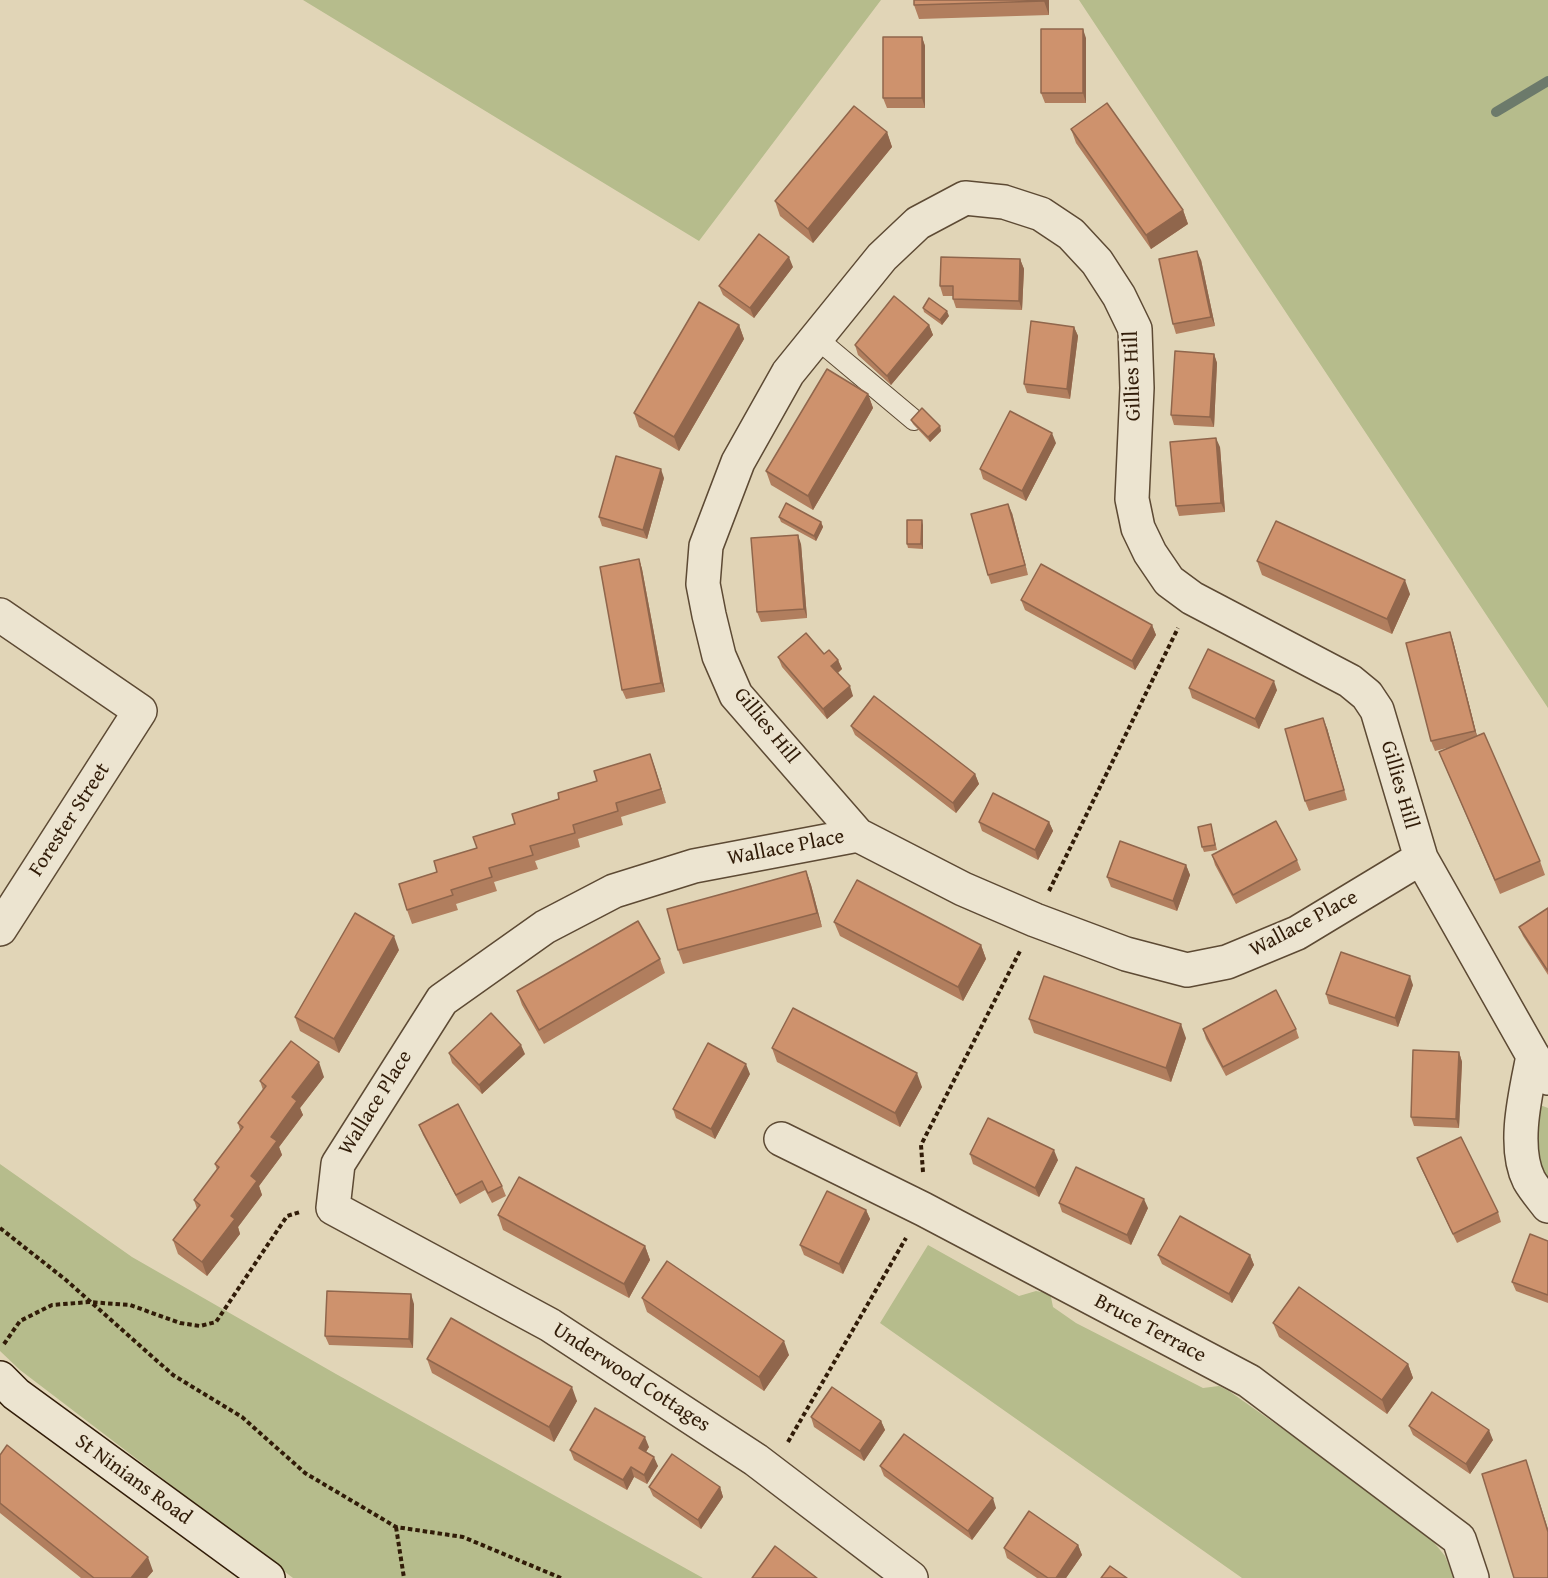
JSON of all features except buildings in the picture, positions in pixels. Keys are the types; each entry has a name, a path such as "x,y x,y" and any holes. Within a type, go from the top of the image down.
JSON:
{"street":[{"name":"Gillies Hill","path":"858,835 736,695 719,656 704,584 706,546 738,462 788,373 882,257 918,222 965,198 1004,202 1041,214 1071,234 1097,262 1119,296 1135,329 1137,388 1132,499 1138,528 1150,553 1169,581 1185,593 1350,681 1367,695 1377,710 1421,858 1540,1067 1520,1122 1522,1151 1528,1179 1548,1206"},
{"name":"Forester Street","path":"0,615 140,711 0,929"},
{"name":"Wallace Place","path":"333,1208 338,1164 442,1000 545,927 614,891 694,866 858,835 963,889 1035,920 1126,954 1187,970 1227,962 1297,933 1421,858"},
{"name":"Bruce Terrace","path":"781,1139 923,1209 1249,1381 1458,1539 1472,1578"},
{"name":"Underwood Cottages","path":"333,1208 550,1325 769,1470 911,1578"},
{"name":"St Ninians Road","path":"0,1378 16,1394 268,1578"}],"lane":[{"path":"815,337 914,420"}],"path":[{"path":"0,1349 20,1321 52,1305 89,1302 130,1305 180,1323 200,1326 216,1322 287,1216 312,1207 333,1208"},
{"path":"769,1470 799,1426 923,1209"},
{"path":"0,1228 66,1280 173,1375 242,1417 305,1473 396,1527 463,1537 561,1578"},
{"path":"396,1527 404,1578"}],"green space":[{"path":"303,0 881,0 699,241"},
{"path":"1079,0 1548,0 1548,708"},
{"path":"1540,1105 1548,1108 1548,1189 1541,1180 1532,1126"},
{"path":"0,1164 132,1257 336,1374 703,1578 293,1578 20,1370 0,1351"},
{"path":"928,1245 1019,1296 1036,1291 1047,1293 1051,1297 1053,1307 1076,1323 1203,1388 1219,1386 1229,1391 1395,1508 1432,1540 1445,1556 1454,1578 1242,1578 880,1323"}],"waterway":[{"path":"1496,112 1548,81"}]}
